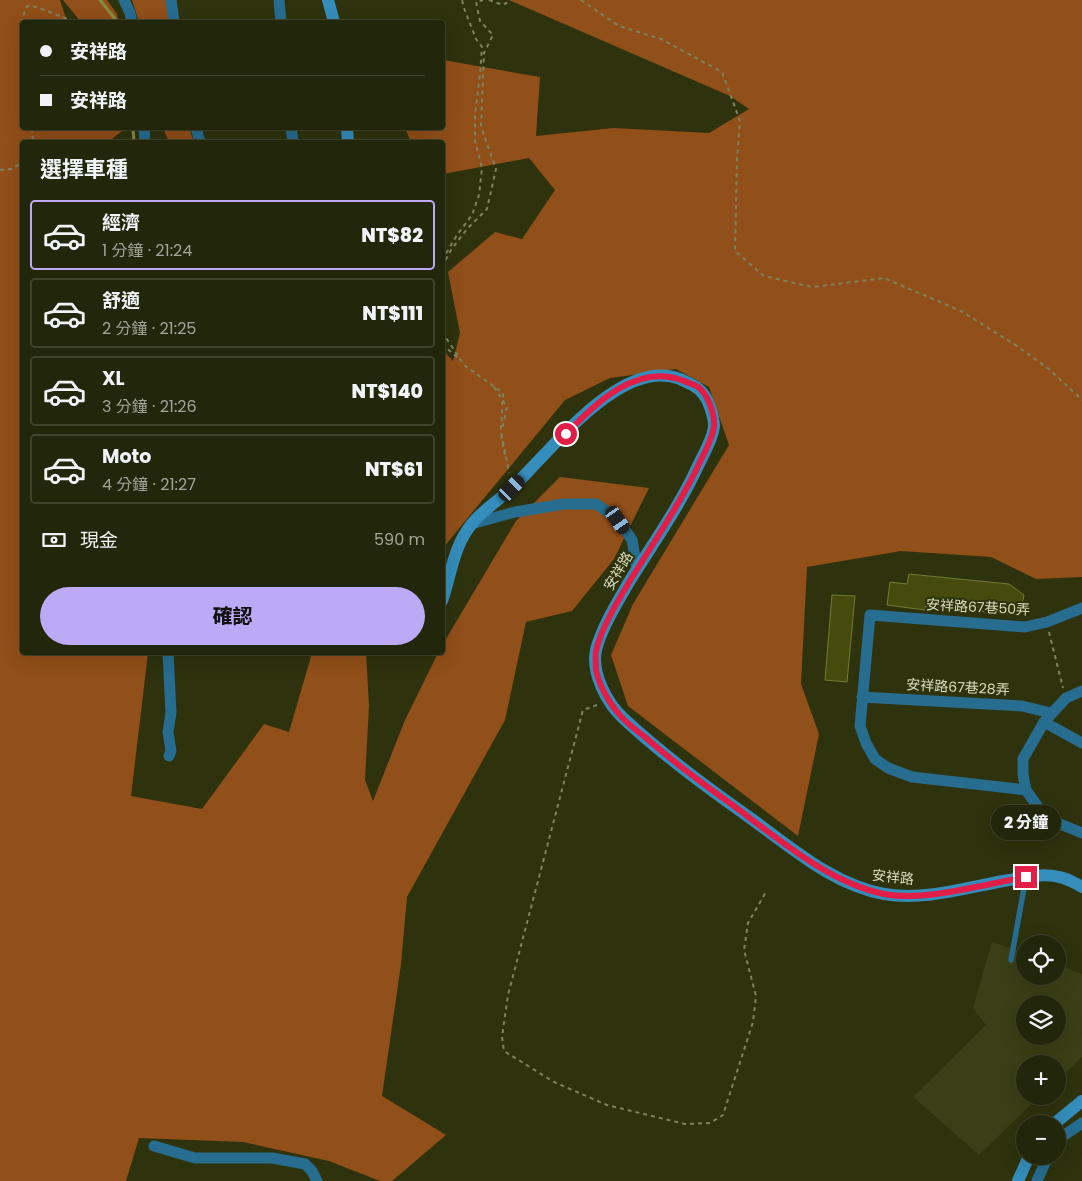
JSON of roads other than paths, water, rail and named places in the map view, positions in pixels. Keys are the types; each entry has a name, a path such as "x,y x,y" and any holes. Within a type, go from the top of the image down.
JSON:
{"street":[{"path":"124,0 132,20"},
{"path":"171,0 174,20"},
{"path":"279,0 281,20"},
{"path":"328,0 333,20"},
{"name":"安祥路","path":"445,590 454,556 471,524 592,407 612,392 631,382 668,376 697,386 709,404 714,427 709,444 692,479 616,604 596,652 596,672 609,701 620,715 669,759 796,851 833,876 859,888 886,894 925,895 1026,877 1058,876 1082,887"},
{"path":"471,524 515,512 564,504 596,504 618,520 632,540 637,569"},
{"name":"安祥路67巷50弄","path":"862,697 870,615 1025,627 1046,622 1082,608"},
{"path":"168,655 171,713 168,732 172,751 170,756"},
{"path":"1082,692 1066,698 1047,718 1023,759 1026,790 1050,820 1082,833"},
{"path":"862,697 860,726 866,743 875,759 888,768 912,777 1026,790"},
{"name":"安祥路67巷28弄","path":"862,697 1022,706 1047,718 1082,742"},
{"path":"1065,1115 1082,1101"},
{"path":"1066,1134 1082,1123"},
{"path":"154,1146 195,1158 272,1158 305,1164 312,1171 317,1181"},
{"path":"1018,1181 1025,1165"},
{"path":"1037,1181 1044,1165"}],"lane":[{"path":"1011,960 1026,877"}],"waterway":[{"path":"100,0 116,20"},
{"path":"133,130 134,140"}]}
